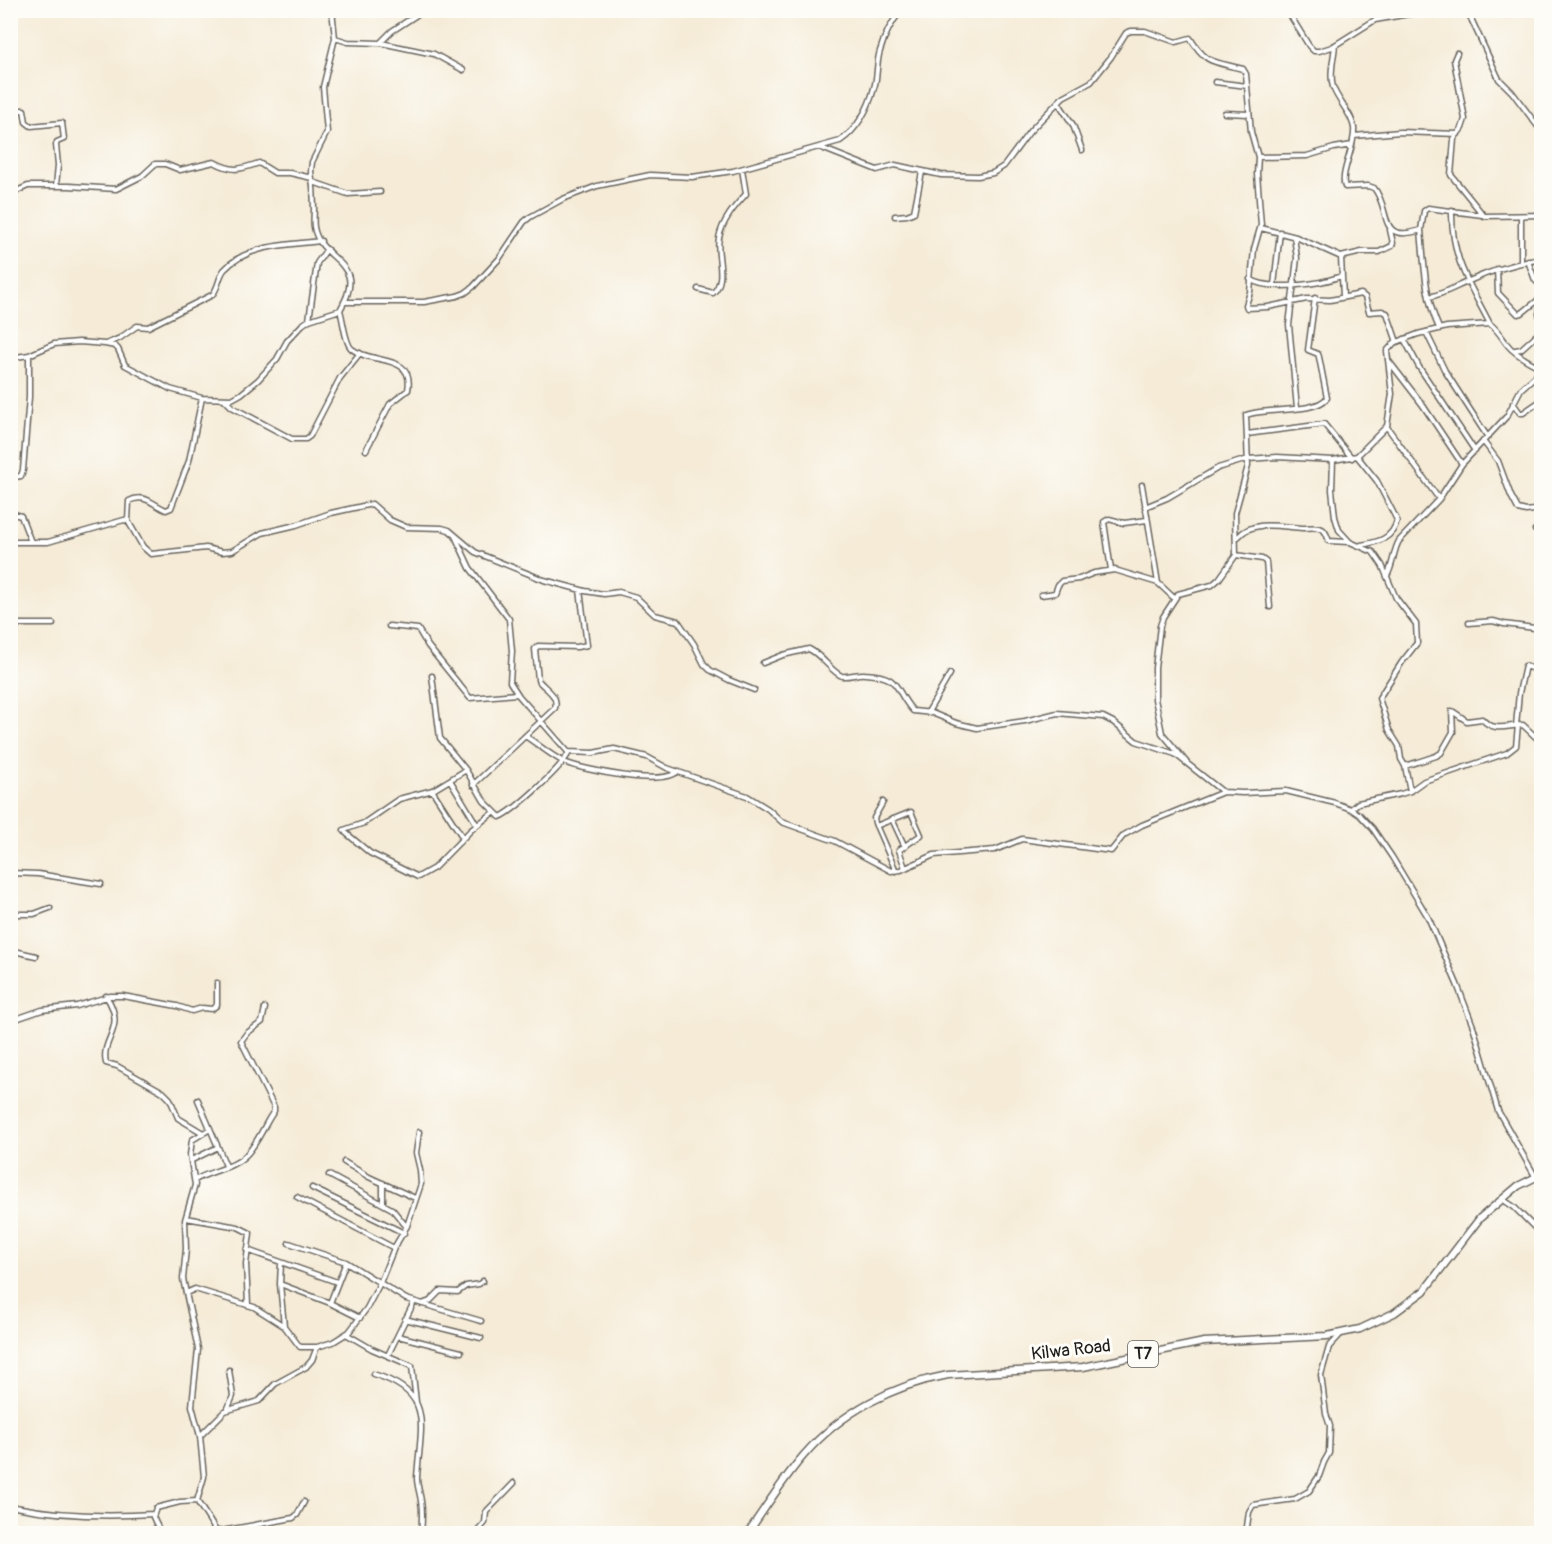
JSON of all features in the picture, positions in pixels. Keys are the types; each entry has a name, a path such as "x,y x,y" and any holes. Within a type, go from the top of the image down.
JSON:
{"highway":[{"name":"Kilwa Road","path":"747,1533 815,1443 846,1417 879,1397 928,1379 948,1375 1083,1367 1204,1342 1341,1334 1375,1324 1424,1291 1477,1222 1501,1198 1538,1175"}],"street":[{"path":"332,10 335,38 323,87 327,132 312,162 314,228 327,249 341,262 349,278 351,286 340,310 347,343 352,350 380,361 399,363 404,366 409,386 408,390 390,404 384,412 366,450"},
{"path":"380,43 392,31 424,10"},
{"path":"344,302 417,303 457,296 473,287 486,274 524,222 563,199 597,186 640,177 702,176 742,169 840,141 859,122 874,89 879,51 902,10"},
{"path":"1287,10 1314,51 1335,45 1375,20 1431,10"},
{"path":"1391,10 1396,17"},
{"path":"1467,10 1499,79 1517,98 1542,132"},
{"path":"819,147 878,170 895,165 922,172 969,177 986,175 999,170 1030,131 1068,93 1091,82 1111,57 1123,37 1131,31 1152,33 1176,42 1190,38 1198,52 1205,58 1245,71 1252,137 1258,157 1261,228 1254,249 1247,308 1268,307 1315,298 1330,300 1361,294 1365,297 1369,312 1382,310 1387,313 1396,341"},
{"path":"335,38 348,42 380,43 434,54 463,70"},
{"path":"1261,228 1294,237 1341,257 1362,252 1378,252 1392,246 1383,205 1374,188 1368,186 1348,188 1343,185 1354,136 1352,120 1332,86 1335,45"},
{"path":"1457,53 1454,60 1465,119 1464,125 1454,139 1450,173 1482,215"},
{"path":"1215,82 1247,86"},
{"path":"1058,102 1073,125 1082,150"},
{"path":"15,110 24,110 26,122 31,126 62,123 64,139 56,145 56,186"},
{"path":"1225,113 1249,114"},
{"path":"1354,136 1411,132 1458,134"},
{"path":"1258,157 1307,156 1353,145"},
{"path":"10,194 28,186 116,189 142,176 154,164 165,164 180,170 214,162 223,168 236,170 259,163 274,173 290,173 348,194 380,192"},
{"path":"698,289 713,292 717,288 720,261 718,240 735,206 746,194 742,169"},
{"path":"895,216 914,212 922,172"},
{"path":"1439,328 1434,319 1429,297 1421,230 1426,209 1452,210 1490,217 1542,215"},
{"path":"1387,577 1393,565 1395,549 1399,541 1439,499 1462,464 1507,416 1521,390 1542,369 1526,361 1490,324 1467,282 1453,242 1452,210"},
{"path":"1521,216 1521,262"},
{"path":"1390,229 1406,232 1421,230"},
{"path":"1274,285 1280,232"},
{"path":"1294,237 1297,258 1291,302 1290,334 1297,408"},
{"path":"105,344 126,335 137,326 148,327 212,295 218,287 222,272 254,251 321,241"},
{"path":"309,320 317,263 327,249"},
{"path":"1341,257 1344,297"},
{"path":"1429,297 1448,292 1497,269 1542,259"},
{"path":"1528,261 1534,280 1540,286 1542,297 1539,314 1542,322"},
{"path":"1497,269 1498,293 1518,314 1542,297"},
{"path":"1250,279 1259,284 1293,285 1323,283 1341,276"},
{"path":"1187,763 1162,733 1155,704 1155,668 1162,617 1174,598 1184,591 1212,585 1224,573 1236,555 1235,513 1246,479 1248,459 1245,417 1322,403 1327,398 1318,354 1308,350 1315,298"},
{"path":"10,358 29,356 49,346 66,343 105,344 118,349 125,365 170,389 202,398 232,399 258,380 277,359 295,331 309,320 340,310"},
{"path":"1146,507 1167,498 1218,468 1248,459 1277,457 1333,460 1357,456 1387,426 1392,394 1389,347 1396,341 1399,342 1439,328 1490,324"},
{"path":"1514,350 1521,349 1542,330"},
{"path":"1426,332 1445,371 1488,436"},
{"path":"1404,339 1419,367 1475,451"},
{"path":"224,400 232,407 292,439 306,439 310,436 340,378 360,353"},
{"path":"10,478 21,476 24,470 29,356"},
{"path":"1388,359 1422,404 1462,464"},
{"path":"202,398 189,461 171,508 166,510 137,497 127,504 128,521 143,546 152,554 206,548 222,552 232,551 262,533 367,504 376,506 390,520 406,527 449,530 475,552 544,580 580,590 604,594 616,592 639,598 655,615 677,620 688,634 706,667 754,690"},
{"path":"1513,403 1523,413 1542,400"},
{"path":"1247,434 1324,424 1352,458"},
{"path":"1387,426 1439,499"},
{"path":"1483,441 1498,461 1517,508 1524,512 1542,509"},
{"path":"1357,456 1377,481 1397,520 1396,526 1386,538 1358,545"},
{"path":"1333,460 1331,483 1336,524 1341,534 1350,542"},
{"path":"1142,485 1158,583"},
{"path":"10,513 21,516 32,542"},
{"path":"1111,570 1104,530 1105,521 1112,519 1124,523 1148,520"},
{"path":"10,542 54,541 117,520 128,521"},
{"path":"1237,538 1245,530 1258,526 1320,528 1325,532 1329,541 1350,542 1373,552 1396,598 1417,627 1417,643 1379,697 1389,730 1398,743 1410,791"},
{"path":"1535,530 1542,528"},
{"path":"455,536 470,568 509,620 512,651 509,677 517,694 569,752 591,753 615,749 642,755 664,767 748,796 782,822 835,841 887,869 896,871 931,855 995,850 1018,839 1112,851 1123,836 1137,828 1222,792 1286,791 1351,809 1378,835 1424,909 1474,1029 1498,1111 1538,1175"},
{"path":"1236,555 1262,559 1266,563 1270,607"},
{"path":"1041,595 1055,593 1062,581 1111,570 1158,583 1174,598"},
{"path":"473,785 555,708 556,703 552,695 538,680 536,648 587,645 580,590"},
{"path":"1469,623 1493,621 1542,628"},
{"path":"10,624 53,624"},
{"path":"389,626 418,629 428,646 470,698 517,694"},
{"path":"763,663 783,655 809,649 820,655 834,672 841,676 860,674 887,677 898,686 912,710 928,712 977,728 1025,721 1057,712 1103,717 1113,722 1136,741 1171,752 1222,792"},
{"path":"1351,809 1358,803 1410,791 1421,783 1507,753 1516,746 1519,693 1525,666 1542,672"},
{"path":"928,712 950,674"},
{"path":"432,676 440,738 466,770 473,785 494,812 502,817 564,761 569,752"},
{"path":"1405,766 1441,753 1453,732 1452,711 1467,721 1482,719 1483,722 1504,729 1517,725 1526,727 1542,743"},
{"path":"525,736 564,761 588,770 614,775 664,777 674,775 678,771"},
{"path":"466,770 432,790 399,799 364,823 344,830 362,848 417,877 434,867 477,825 494,812"},
{"path":"450,780 477,825"},
{"path":"432,790 463,838"},
{"path":"883,802 874,818 896,871"},
{"path":"876,826 908,812 914,818 921,836 899,850 905,868"},
{"path":"892,819 905,847"},
{"path":"10,873 38,874 101,884"},
{"path":"10,914 39,913 50,908"},
{"path":"10,950 36,956"},
{"path":"10,1021 42,1010 77,1006 106,996 129,997 194,1011 204,1008 212,1009 217,1005 217,983"},
{"path":"106,996 114,1011 115,1020 105,1054 106,1063 116,1065 163,1092 170,1099 178,1118 203,1133"},
{"path":"195,1180 235,1163 247,1155 274,1109 241,1041 247,1033 262,1022 265,1008"},
{"path":"198,1100 226,1166"},
{"path":"197,1501 204,1477 200,1436 192,1400 198,1349 183,1280 186,1218 195,1180 190,1148 192,1140 210,1129"},
{"path":"186,1293 195,1289 248,1304 284,1326 300,1347 317,1347 333,1342 346,1334 360,1318 380,1283 394,1248 407,1226 422,1179 416,1153 419,1132"},
{"path":"191,1160 218,1147"},
{"path":"344,1162 415,1198"},
{"path":"329,1175 397,1213 407,1226"},
{"path":"383,1183 383,1204"},
{"path":"312,1188 404,1233"},
{"path":"297,1197 394,1248"},
{"path":"1501,1198 1514,1207 1542,1236"},
{"path":"186,1218 245,1229 251,1235 247,1250 248,1304"},
{"path":"289,1243 346,1262 414,1302 482,1321"},
{"path":"247,1250 337,1281"},
{"path":"330,1303 346,1262"},
{"path":"282,1263 280,1284 284,1326"},
{"path":"421,1304 430,1301 440,1291 458,1292 464,1287 483,1281"},
{"path":"280,1284 330,1303 360,1318"},
{"path":"387,1355 414,1302"},
{"path":"405,1319 482,1338"},
{"path":"346,1334 412,1366 416,1404 422,1420 417,1482 422,1504 421,1533"},
{"path":"1246,1533 1249,1512 1253,1504 1295,1499 1309,1491 1319,1476 1329,1453 1330,1426 1321,1375 1329,1347 1341,1334"},
{"path":"398,1336 461,1352"},
{"path":"228,1409 259,1401 275,1384 306,1366 312,1360 317,1347"},
{"path":"200,1436 228,1409 233,1395 229,1370"},
{"path":"373,1374 401,1384 416,1404"},
{"path":"475,1533 484,1526 486,1512 514,1483"},
{"path":"10,1504 15,1507 60,1514 119,1516 153,1514 161,1506 197,1501"},
{"path":"197,1501 218,1532"},
{"path":"205,1533 293,1518 304,1502"},
{"path":"140,1533 159,1532 153,1514"}]}
